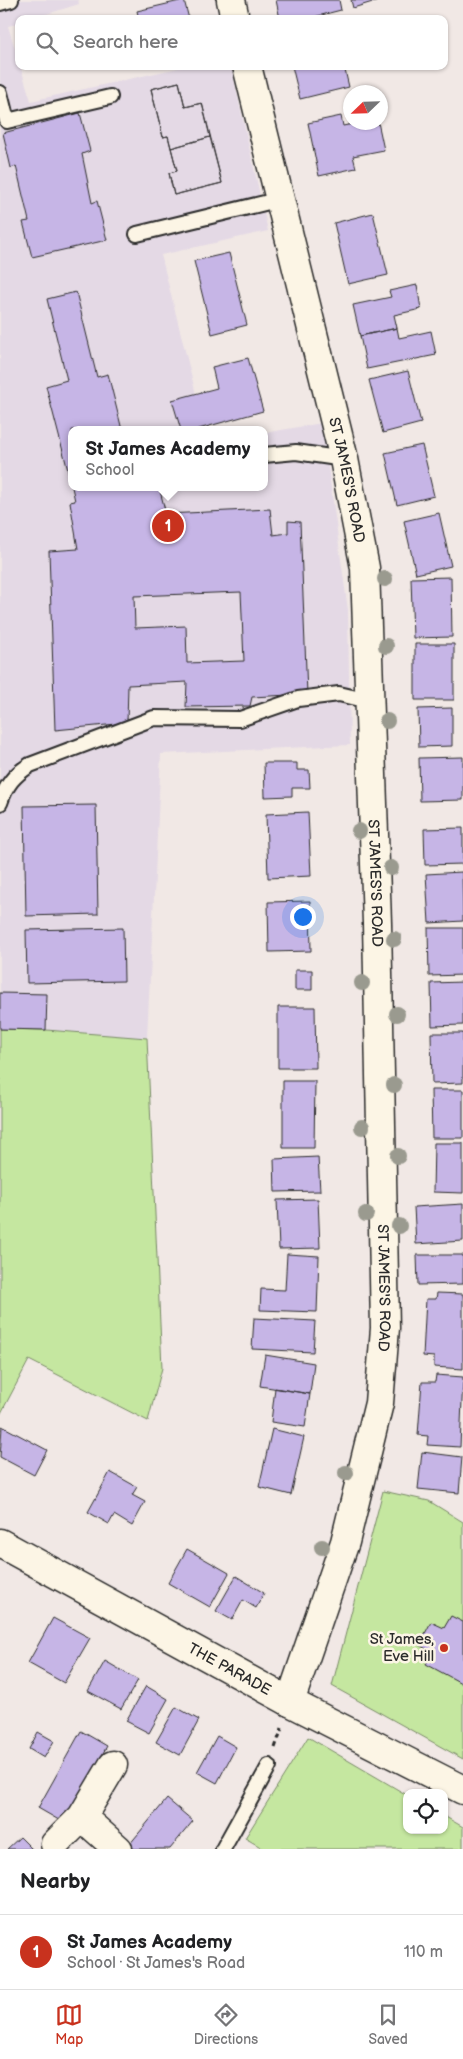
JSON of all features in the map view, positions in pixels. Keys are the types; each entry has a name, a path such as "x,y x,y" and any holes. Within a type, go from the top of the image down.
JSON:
{"street":[{"path":"231,0 234,15"},
{"name":"ST JAMES'S ROAD","path":"248,70 344,459 365,568 377,933 385,1328 379,1404 364,1472 345,1542 290,1702"},
{"name":"THE PARADE","path":"0,1543 290,1702 463,1790"},
{"path":"55,1844 82,1817 113,1765"},
{"path":"82,1817 118,1849"}],"lane":[{"path":"0,4 11,0"},
{"path":"0,92 7,121 110,97"},
{"path":"137,234 281,199"},
{"path":"268,455 296,452 344,459"},
{"path":"0,803 5,787 21,770 30,765 154,718 240,719 298,698 340,694 369,701"},
{"path":"223,1849 270,1766"}],"path":[{"path":"270,1766 290,1702"}],"shaded area":[{"path":"0,0 78,0 79,4 44,15 15,15 15,24 8,26 15,49 15,70 21,70 31,101 169,70 232,70 268,231 161,255 204,426 68,426 68,491 268,491 268,432 322,423 348,610 350,745 161,754 147,1038 46,1030 0,1029"}],"green space":[{"path":"0,1029 46,1030 147,1038 162,1368 148,1421 29,1360 0,1415"},
{"path":"383,1491 429,1501 463,1522 463,1759 332,1686"},
{"path":"308,1737 403,1793 403,1834 448,1834 448,1818 463,1827 463,1849 264,1849 245,1838"}],"building":[{"path":"184,0 188,15 138,15 137,11"},
{"path":"276,0 339,0 341,10 322,15 279,15"},
{"path":"351,0 379,0 353,8"},
{"path":"293,70 345,70 349,85 343,85 343,88 300,99"},
{"path":"179,82 185,107 202,103 222,183 174,195 169,173 177,171 168,136 163,137 151,89"},
{"path":"179,82 185,107 202,103 210,137 171,148 168,136 163,137 151,89"},
{"path":"80,113 90,151 82,154 92,203 97,201 107,240 32,257 23,222 29,221 16,166 11,168 3,133"},
{"path":"341,116 343,130 380,130 384,150 353,156 356,168 319,176 308,123"},
{"path":"210,137 222,183 174,195 169,173 177,171 171,148"},
{"path":"373,213 388,275 348,284 334,223"},
{"path":"229,253 247,325 212,334 194,261"},
{"path":"417,285 421,309 394,315 397,328 360,336 353,305 391,297 389,291"},
{"path":"76,292 97,377 108,374 121,426 68,426 68,471 46,386 67,380 47,299"},
{"path":"397,328 399,338 431,331 436,355 367,369 360,336"},
{"path":"248,358 263,411 209,426 180,426 172,400 217,388 212,367"},
{"path":"408,371 421,423 383,433 369,380"},
{"path":"422,445 434,496 397,505 385,453"},
{"path":"73,491 160,491 166,514 270,509 273,535 288,533 288,521 300,522 307,694 252,697 250,706 186,707 187,682 128,685 127,723 55,730 49,551 78,549 70,502 75,501","holes":["241,592 244,661 187,663 186,626 135,628 134,596"]},
{"path":"439,513 451,566 416,574 404,521"},
{"path":"451,577 452,637 413,638 411,578"},
{"path":"415,644 454,644 454,700 415,700"},
{"path":"452,708 452,746 419,747 418,709"},
{"path":"463,757 463,800 420,801 419,758"},
{"path":"264,763 297,763 297,770 309,770 310,788 292,788 292,796 265,797"},
{"path":"96,805 98,914 26,916 24,806"},
{"path":"308,812 311,876 268,878 266,814"},
{"path":"463,828 463,864 425,865 424,829"},
{"path":"462,872 463,921 429,923 426,874"},
{"path":"310,901 311,951 269,952 268,902"},
{"path":"123,928 124,981 27,983 26,930"},
{"path":"428,928 463,928 463,975 429,976"},
{"path":"295,970 312,970 312,990 295,990"},
{"path":"463,982 463,1025 432,1026 431,983"},
{"path":"0,993 47,994 46,1030 0,1029"},
{"path":"278,1007 315,1007 316,1068 278,1068"},
{"path":"431,1033 463,1033 463,1083 432,1084"},
{"path":"283,1081 315,1081 314,1148 283,1148"},
{"path":"431,1090 463,1090 463,1138 432,1138"},
{"path":"434,1143 463,1143 463,1193 433,1192"},
{"path":"318,1157 320,1191 275,1192 274,1159"},
{"path":"318,1199 320,1248 279,1249 277,1200"},
{"path":"463,1204 463,1241 416,1244 414,1207"},
{"path":"287,1254 319,1256 317,1312 260,1310 261,1289 285,1290"},
{"path":"417,1255 463,1255 463,1284 418,1285"},
{"path":"437,1293 463,1294 463,1369 434,1367 434,1357 423,1356 426,1299 436,1299"},
{"path":"254,1318 315,1321 313,1352 252,1349"},
{"path":"265,1355 314,1363 310,1394 260,1386"},
{"path":"436,1375 463,1377 460,1447 427,1445 428,1436 418,1435 422,1382 435,1382"},
{"path":"275,1388 310,1394 305,1427 271,1422"},
{"path":"2,1426 47,1450 34,1475 0,1457"},
{"path":"272,1429 304,1437 291,1495 259,1487"},
{"path":"422,1452 462,1457 459,1493 418,1489"},
{"path":"110,1472 137,1487 132,1495 145,1502 132,1526 114,1515 109,1524 88,1512"},
{"path":"187,1549 229,1573 210,1607 168,1583"},
{"path":"236,1576 264,1593 256,1608 243,1600 232,1620 216,1611"},
{"name":"St James, Eve Hill","path":"451,1616 463,1622 463,1684 426,1664 432,1652 419,1645 431,1622 444,1628"},
{"path":"53,1618 90,1638 64,1683 28,1663"},
{"path":"105,1661 138,1680 121,1709 88,1691"},
{"path":"146,1686 168,1699 149,1733 126,1721"},
{"path":"176,1707 199,1720 180,1755 156,1742"},
{"path":"81,1731 107,1746 64,1823 38,1808"},
{"path":"38,1732 54,1741 44,1758 29,1749"},
{"path":"217,1736 236,1747 217,1783 197,1772"},
{"path":"167,1799 193,1821 170,1849 134,1849 129,1845"},
{"path":"20,1837 32,1849 7,1849"}],"place":[{"name":"St James Academy","path":"168,526"},
{"name":"St James, Eve Hill","path":"444,1648"}]}
